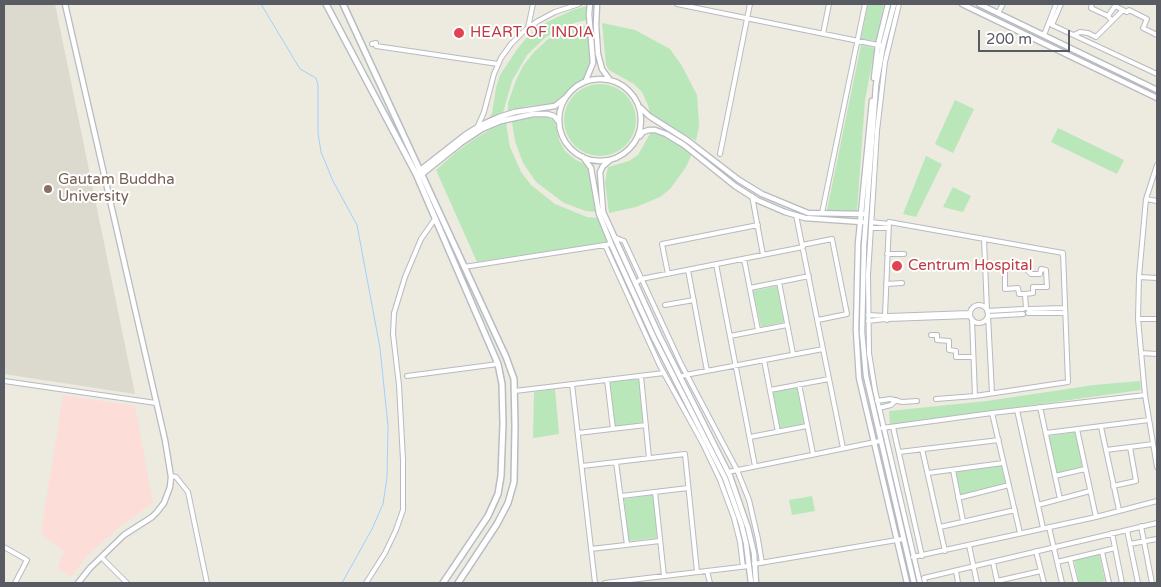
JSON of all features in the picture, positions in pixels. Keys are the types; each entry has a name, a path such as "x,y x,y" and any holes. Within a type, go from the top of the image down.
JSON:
{"main road":[{"path":"326,4 419,174 435,218 498,364 502,384 503,424 501,476 498,494 488,516 443,583"},
{"path":"343,4 419,174 506,357 514,379 516,426 514,482 508,503 497,524 458,583"}],"street":[{"path":"65,4 156,402 171,476 170,487 164,503 152,517 124,534 90,568 78,583"},
{"path":"528,28 533,4"},
{"path":"477,128 484,112 498,64 511,44 528,28 555,12 567,6 579,4"},
{"path":"586,81 593,63 589,14 590,4"},
{"path":"597,4 598,54 602,69 610,80"},
{"path":"679,4 880,46"},
{"path":"712,11 714,4"},
{"path":"720,154 750,4"},
{"path":"823,34 830,4"},
{"path":"822,213 865,4"},
{"path":"888,4 880,46 860,214 856,330 859,378 907,583"},
{"path":"894,4 881,89 868,222 862,332 866,376 914,583"},
{"path":"899,4 880,46 876,84 866,214 871,228 868,321 871,370 920,583"},
{"path":"962,4 1157,98"},
{"path":"979,4 1157,90"},
{"path":"998,13 1003,4"},
{"path":"1044,35 1056,4"},
{"path":"1061,4 1052,25 1157,74"},
{"path":"1092,4 1092,8 1108,16 1112,21"},
{"path":"1108,16 1115,6 1127,12 1129,10 1147,19 1143,28 1157,35"},
{"path":"1074,35 1080,32 1096,37 1123,10"},
{"path":"372,44 376,43 376,46 498,64"},
{"path":"419,174 466,134 477,128 499,117 515,112 555,106 578,85 586,81 600,79 610,80 623,85 649,116 687,140 739,180 762,194 801,210 822,213 866,214"},
{"path":"567,95 560,108 559,122 561,133 568,146 583,157 591,168 599,214 611,244 725,478 741,523 756,583"},
{"path":"641,108 640,131 633,146 623,154 610,160 603,166 600,172 599,182 603,212 613,237 728,472 748,528 752,565 750,583"},
{"path":"419,174 482,129 501,121 533,114 547,114 554,116 559,122"},
{"path":"637,138 643,132 649,130 666,134 684,144 735,186 752,196 796,215 805,218 860,221 889,226"},
{"path":"583,157 597,161 610,160"},
{"path":"1157,165 1146,199 1139,277 1138,319 1145,395 1157,467"},
{"path":"752,196 764,255"},
{"path":"1146,199 1157,201"},
{"path":"796,215 843,448"},
{"path":"366,583 385,554 403,510 403,460 399,385 393,334 394,313 405,277 421,239 435,218"},
{"path":"886,317 889,222 1063,253 1068,382 974,396 936,399"},
{"path":"668,274 662,244 758,226"},
{"path":"871,228 889,226"},
{"path":"613,237 624,241 687,375 737,470 748,500 762,563"},
{"path":"636,282 641,279 764,255 832,239 847,314 818,320"},
{"path":"984,239 992,393"},
{"path":"464,267 611,244"},
{"path":"605,245 664,373 703,444 724,490 740,542 743,567"},
{"path":"888,254 904,254"},
{"path":"744,259 758,330"},
{"path":"716,264 755,466"},
{"path":"1005,266 1023,266 1031,274 1040,274 1041,269 1046,270 1046,287 1033,287 1033,293 1025,294 1019,294 1018,288 1005,289 1005,266"},
{"path":"688,270 708,371"},
{"path":"750,288 809,276"},
{"path":"1139,277 1157,278"},
{"path":"779,282 793,354"},
{"path":"886,284 902,284"},
{"path":"1025,294 1026,311"},
{"path":"665,305 694,300"},
{"path":"974,396 971,316 973,308 978,305 984,306 988,313"},
{"path":"988,313 1065,311"},
{"path":"868,315 886,317 971,316 980,323 985,321 988,313"},
{"path":"868,321 886,317"},
{"path":"1138,319 1157,319"},
{"path":"730,336 787,325"},
{"path":"931,335 937,335 937,340 949,341 949,350 956,351 956,357 973,357"},
{"path":"680,376 823,349"},
{"path":"1141,354 1157,354"},
{"path":"764,360 778,432"},
{"path":"407,376 498,364"},
{"path":"515,391 672,372"},
{"path":"641,376 649,458"},
{"path":"770,390 829,378"},
{"path":"607,380 613,429"},
{"path":"4,381 156,402"},
{"path":"572,384 595,583"},
{"path":"799,384 813,454"},
{"path":"877,429 1145,395"},
{"path":"878,401 890,399 902,402 917,401"},
{"path":"879,408 891,405 896,400"},
{"path":"1040,407 1060,499"},
{"path":"1017,410 1043,528"},
{"path":"992,413 1020,533"},
{"path":"1046,433 1149,420"},
{"path":"578,434 646,425"},
{"path":"750,437 807,426"},
{"path":"893,427 922,556"},
{"path":"1101,427 1119,510"},
{"path":"1077,429 1096,517"},
{"path":"899,452 999,440"},
{"path":"728,472 880,441"},
{"path":"1106,450 1153,444"},
{"path":"1113,486 1136,481 1130,447"},
{"path":"922,449 945,551"},
{"path":"582,466 684,454 697,572"},
{"path":"616,462 627,545"},
{"path":"928,473 1004,463"},
{"path":"1055,476 1085,469"},
{"path":"952,470 963,522"},
{"path":"171,476 176,477 188,492 207,583"},
{"path":"958,498 1009,485"},
{"path":"621,496 688,488"},
{"path":"1038,505 1090,491"},
{"path":"655,492 664,576"},
{"path":"914,557 1096,517 1157,501"},
{"path":"940,527 1015,510"},
{"path":"925,583 924,578 1157,523"},
{"path":"1049,526 1062,583"},
{"path":"1141,526 1152,583"},
{"path":"1127,530 1138,583"},
{"path":"1102,552 1108,583 1121,582 1112,533"},
{"path":"605,583 643,581 664,576 743,567 903,539"},
{"path":"1130,544 1157,539"},
{"path":"591,549 660,541"},
{"path":"968,545 977,583"},
{"path":"4,547 27,560 15,583"},
{"path":"1057,562 1115,548"},
{"path":"1036,551 1044,583"},
{"path":"101,557 127,583"},
{"path":"1070,559 1076,583"},
{"path":"993,562 997,582 1041,571"},
{"path":"707,571 710,583"},
{"path":"956,571 958,583"}],"shaded area":[{"name":"Gautam Buddha University","path":"4,4 55,4 135,394 4,374"},
{"path":"63,395 135,406 153,503 119,527 86,557 71,577 58,567 64,552 41,533"}],"green space":[{"path":"868,4 884,4 876,41 861,39"},
{"path":"587,6 587,20 574,23 546,37 527,55 512,81 503,113 487,121 492,113 500,75 529,35 547,22"},
{"path":"602,23 635,30 670,49 682,66 697,95 699,125 696,141 650,114 642,92 634,84 609,70 606,65"},
{"path":"588,25 590,64 587,76 572,87 557,103 527,106 508,112 508,103 516,80 523,66 534,52 547,40 559,33"},
{"path":"861,45 875,48 865,100 857,211 827,210"},
{"path":"600,84 620,90 630,100 636,120 630,140 620,150 600,156 580,150 570,140 564,120 570,100 580,90"},
{"path":"955,100 974,109 953,153 935,144"},
{"path":"548,117 555,122 559,140 565,151 576,160 585,164 589,169 597,212 586,211 564,203 536,182 523,163 515,141 512,122 529,118"},
{"path":"506,123 510,147 521,172 531,185 555,204 587,217 598,218 608,242 477,262 436,170 473,140 491,129"},
{"path":"1058,128 1124,160 1117,174 1051,142"},
{"path":"651,132 667,137 692,154 686,167 670,189 660,197 636,207 609,213 605,182 608,167 629,161 638,155"},
{"path":"926,156 942,164 916,217 903,214"},
{"path":"953,187 971,196 963,212 943,207"},
{"path":"777,286 784,322 761,327 753,291"},
{"path":"639,379 644,423 615,427 610,382"},
{"path":"1140,381 1141,390 890,425 889,411 987,401 1094,385"},
{"path":"797,387 804,424 780,428 773,392"},
{"path":"555,389 559,434 533,438 534,392"},
{"path":"1075,432 1083,467 1056,473 1049,436"},
{"path":"1001,465 1006,484 960,495 954,471"},
{"path":"653,495 657,538 629,541 624,499"},
{"path":"812,496 815,511 792,515 789,500"},
{"path":"1099,553 1105,581 1079,583 1074,559"}],"waterway":[{"path":"261,4 300,69 316,78 318,85 318,133 321,152 333,181 357,225 380,348 388,426 387,477 383,504 372,529 342,583"}],"place":[{"name":"HEART OF INDIA","path":"459,33"},
{"name":"Gautam Buddha University","path":"48,189"},
{"name":"Centrum Hospital","path":"897,266"}]}
